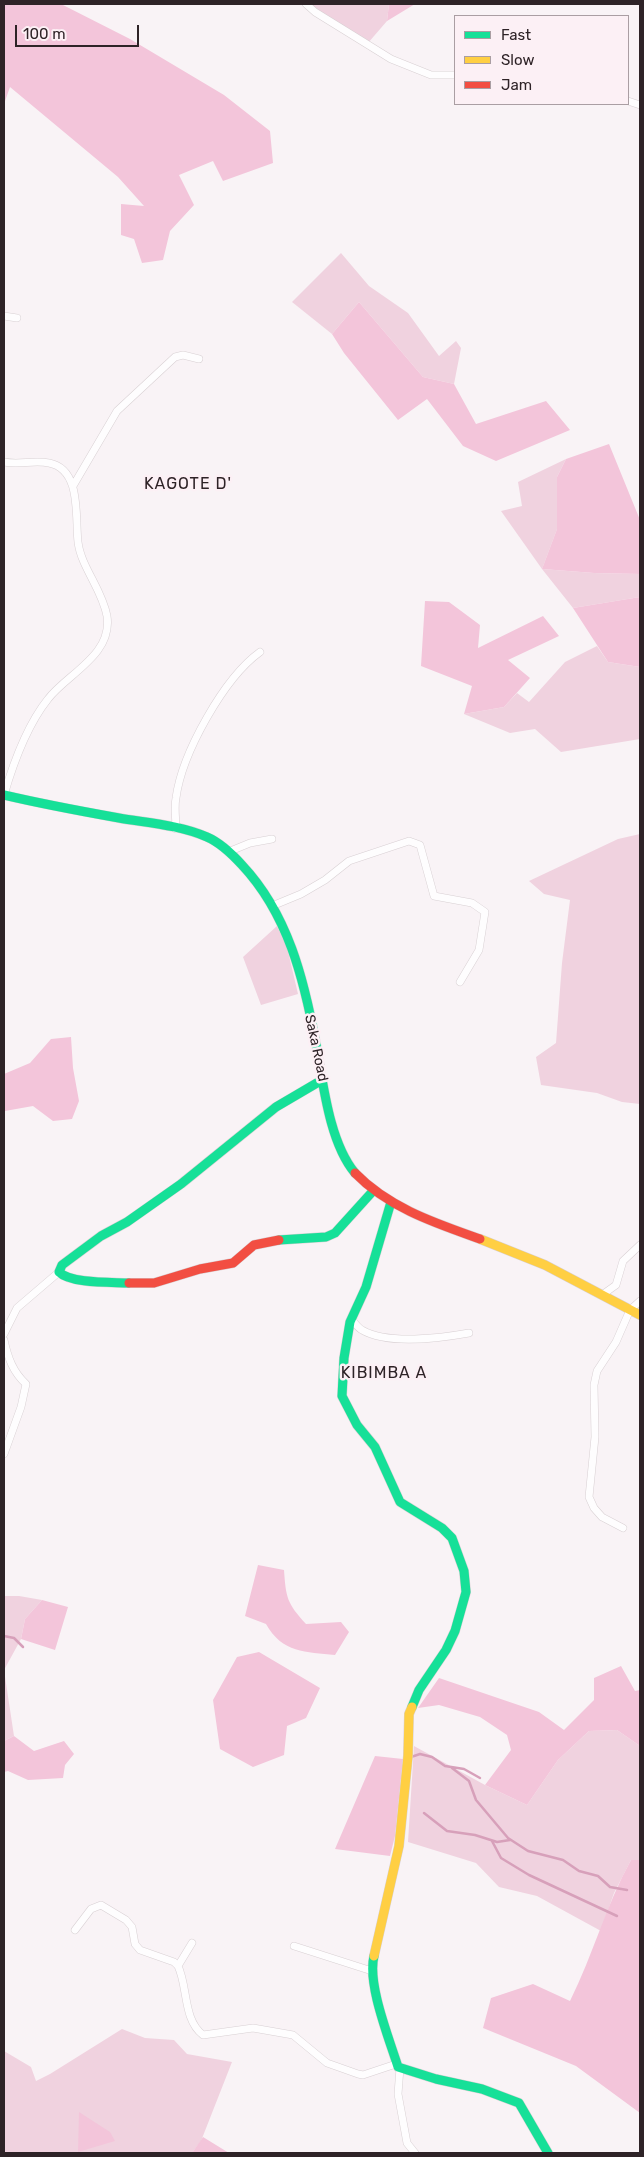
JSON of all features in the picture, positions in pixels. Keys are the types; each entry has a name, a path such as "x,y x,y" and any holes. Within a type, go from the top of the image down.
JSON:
{"street":[{"path":"306,4 315,12 391,59 431,75 454,76"},
{"path":"4,316 18,318"},
{"path":"73,486 117,411 175,357 183,355 199,359"},
{"path":"4,462 51,463 65,473 75,493 78,543 81,556 98,587 107,616 106,632 97,651 76,674 48,698 13,764 4,795"},
{"path":"176,829 176,798 186,760 226,686 248,661 260,652"},
{"name":"Saka Road","path":"4,795 176,829 207,838 228,852 256,878 294,948 322,1080 342,1151 351,1170 373,1191 390,1202 414,1214 527,1256 640,1315"},
{"path":"228,852 250,843 272,839"},
{"path":"272,906 301,894 325,880 349,861 409,841 420,845 434,896 472,904 485,912 479,950 460,982"},
{"path":"4,1334 17,1308 59,1272 62,1265 101,1236 127,1222 181,1184 276,1107 322,1080"},
{"path":"59,1272 63,1276 82,1280 154,1283 192,1271 233,1263 254,1245 286,1238 326,1237 335,1233 373,1191"},
{"path":"390,1202 366,1288 351,1319 344,1358 342,1396 357,1425 375,1447 400,1502 442,1528 452,1538 460,1553 466,1592 455,1631 446,1650 419,1690 410,1714 399,1846 388,1889 383,1925 376,1944 372,1971 398,2066 398,2094 407,2143 415,2153"},
{"path":"602,1295 616,1285 624,1261 640,1246"},
{"path":"623,1528 602,1516 594,1508 589,1497 595,1437 594,1385 597,1371 616,1342 630,1310 640,1301"},
{"path":"351,1319 361,1330 374,1335 392,1338 420,1340 469,1333"},
{"path":"4,1340 8,1359 15,1372 26,1384 21,1407 4,1454"},
{"path":"75,1930 91,1909 101,1905 126,1920 132,1927 135,1944 140,1950 174,1962 178,1966 195,2028 203,2035 209,2036 231,2030 253,2028 293,2035 327,2063 358,2074 363,2075 398,2066 436,2079 482,2089 519,2104 526,2112 548,2153"},
{"path":"178,1966 192,1942"},
{"path":"294,1946 372,1971"}],"shaded area":[{"path":"4,4 61,4 130,39 224,95 270,131 273,163 223,181 213,161 179,175 194,205 170,231 163,260 142,263 134,239 121,235 121,204 144,206 118,177 10,87 4,104"},
{"path":"306,4 389,4 387,21 368,43"},
{"path":"389,4 415,4 387,21"},
{"path":"341,253 369,286 408,313 439,356 456,341 461,348 454,384 423,377 359,302 332,334 292,302"},
{"path":"359,302 423,377 454,384 476,424 546,401 570,430 496,461 463,446 427,399 398,420 344,353 332,334"},
{"path":"609,444 640,520 640,574 542,569 557,529 557,477 566,459"},
{"path":"566,459 557,477 557,529 542,569 501,511 522,506 518,482"},
{"path":"542,569 640,574 640,597 573,608"},
{"path":"640,597 640,667 608,662 573,608"},
{"path":"425,601 449,602 480,625 478,648 543,616 559,636 508,660 530,678 504,707 464,714 472,686 421,666"},
{"path":"597,646 608,662 640,667 640,739 561,752 535,729 510,733 464,714 504,707 517,693 529,702 565,662"},
{"path":"640,834 640,1104 622,1102 597,1093 541,1085 536,1057 556,1043 562,963 570,900 544,894 529,881 618,839"},
{"path":"277,926 287,947 298,994 261,1005 243,957"},
{"path":"71,1037 73,1068 79,1101 72,1119 53,1121 33,1106 5,1111 4,1115 4,1074 30,1063 51,1039"},
{"path":"258,1565 284,1570 291,1605 306,1624 341,1622 349,1632 335,1655 305,1652 287,1646 272,1634 266,1624 245,1616"},
{"path":"4,1596 19,1596 42,1600 25,1619 21,1639 4,1670"},
{"path":"42,1600 68,1607 55,1650 21,1639 25,1619"},
{"path":"259,1652 320,1688 306,1718 287,1726 284,1755 253,1767 220,1749 213,1700 237,1657"},
{"path":"621,1666 635,1691 640,1690 640,1746 617,1730 589,1731 558,1760 527,1805 485,1785 511,1750 507,1735 480,1717 439,1705 418,1708 439,1678 539,1712 564,1730 594,1700 594,1678"},
{"path":"4,1670 14,1736 4,1741"},
{"path":"617,1730 640,1746 640,1860 631,1860 614,1893 601,1931 537,1896 499,1887 476,1863 408,1842 414,1746 485,1785 527,1805 558,1760 589,1731"},
{"path":"14,1736 34,1751 64,1741 74,1754 65,1765 63,1778 28,1780 8,1771 4,1772 4,1741"},
{"path":"375,1756 403,1759 395,1836 390,1856 335,1849"},
{"path":"631,1860 640,1860 640,2113 576,2066 483,2028 491,1998 533,1984 570,2001 614,1895"},
{"path":"122,2029 145,2038 174,2040 187,2054 232,2062 201,2141 192,2153 4,2153 4,2051 31,2067 36,2081"},
{"path":"79,2112 110,2132 115,2141 78,2152"},
{"path":"203,2137 229,2153 192,2153"}],"waterway":[{"path":"4,1636 14,1638 23,1647"},
{"path":"411,1757 420,1754 432,1757 445,1766 464,1769 480,1778"},
{"path":"452,1768 469,1781 476,1800 508,1838 528,1851 563,1860 579,1871 598,1876 610,1887 627,1890"},
{"path":"424,1813 447,1831 475,1835 497,1842 510,1840"},
{"path":"492,1841 501,1858 529,1875 617,1916"}],"traffic: fast":[{"path":"4,795 186,830 212,839 238,861 258,884 271,904 292,949 306,996 333,1129 346,1160 355,1173"},
{"path":"129,1283 73,1279 59,1272 62,1265 101,1236 127,1222 181,1184 276,1107 322,1080"},
{"path":"279,1240 326,1237 335,1233 373,1191"},
{"path":"391,1202 366,1287 350,1322 344,1358 342,1396 357,1425 375,1447 400,1502 442,1528 452,1538 464,1571 466,1592 455,1631 446,1650 419,1690 412,1707"},
{"path":"374,1956 373,1968 376,1996 398,2067 436,2079 482,2089 519,2103 548,2153"}],"traffic: slow":[{"path":"480,1239 545,1265 640,1315"},
{"path":"374,1956 399,1846 408,1756 409,1714 412,1707"}],"traffic: jam":[{"path":"355,1173 383,1196 413,1213 480,1239"},
{"path":"129,1283 154,1283 200,1269 233,1263 254,1245 279,1240"}],"district":[{"name":"KAGOTE D'","path":"188,484"},
{"name":"KIBIMBA A","path":"384,1373"}]}
